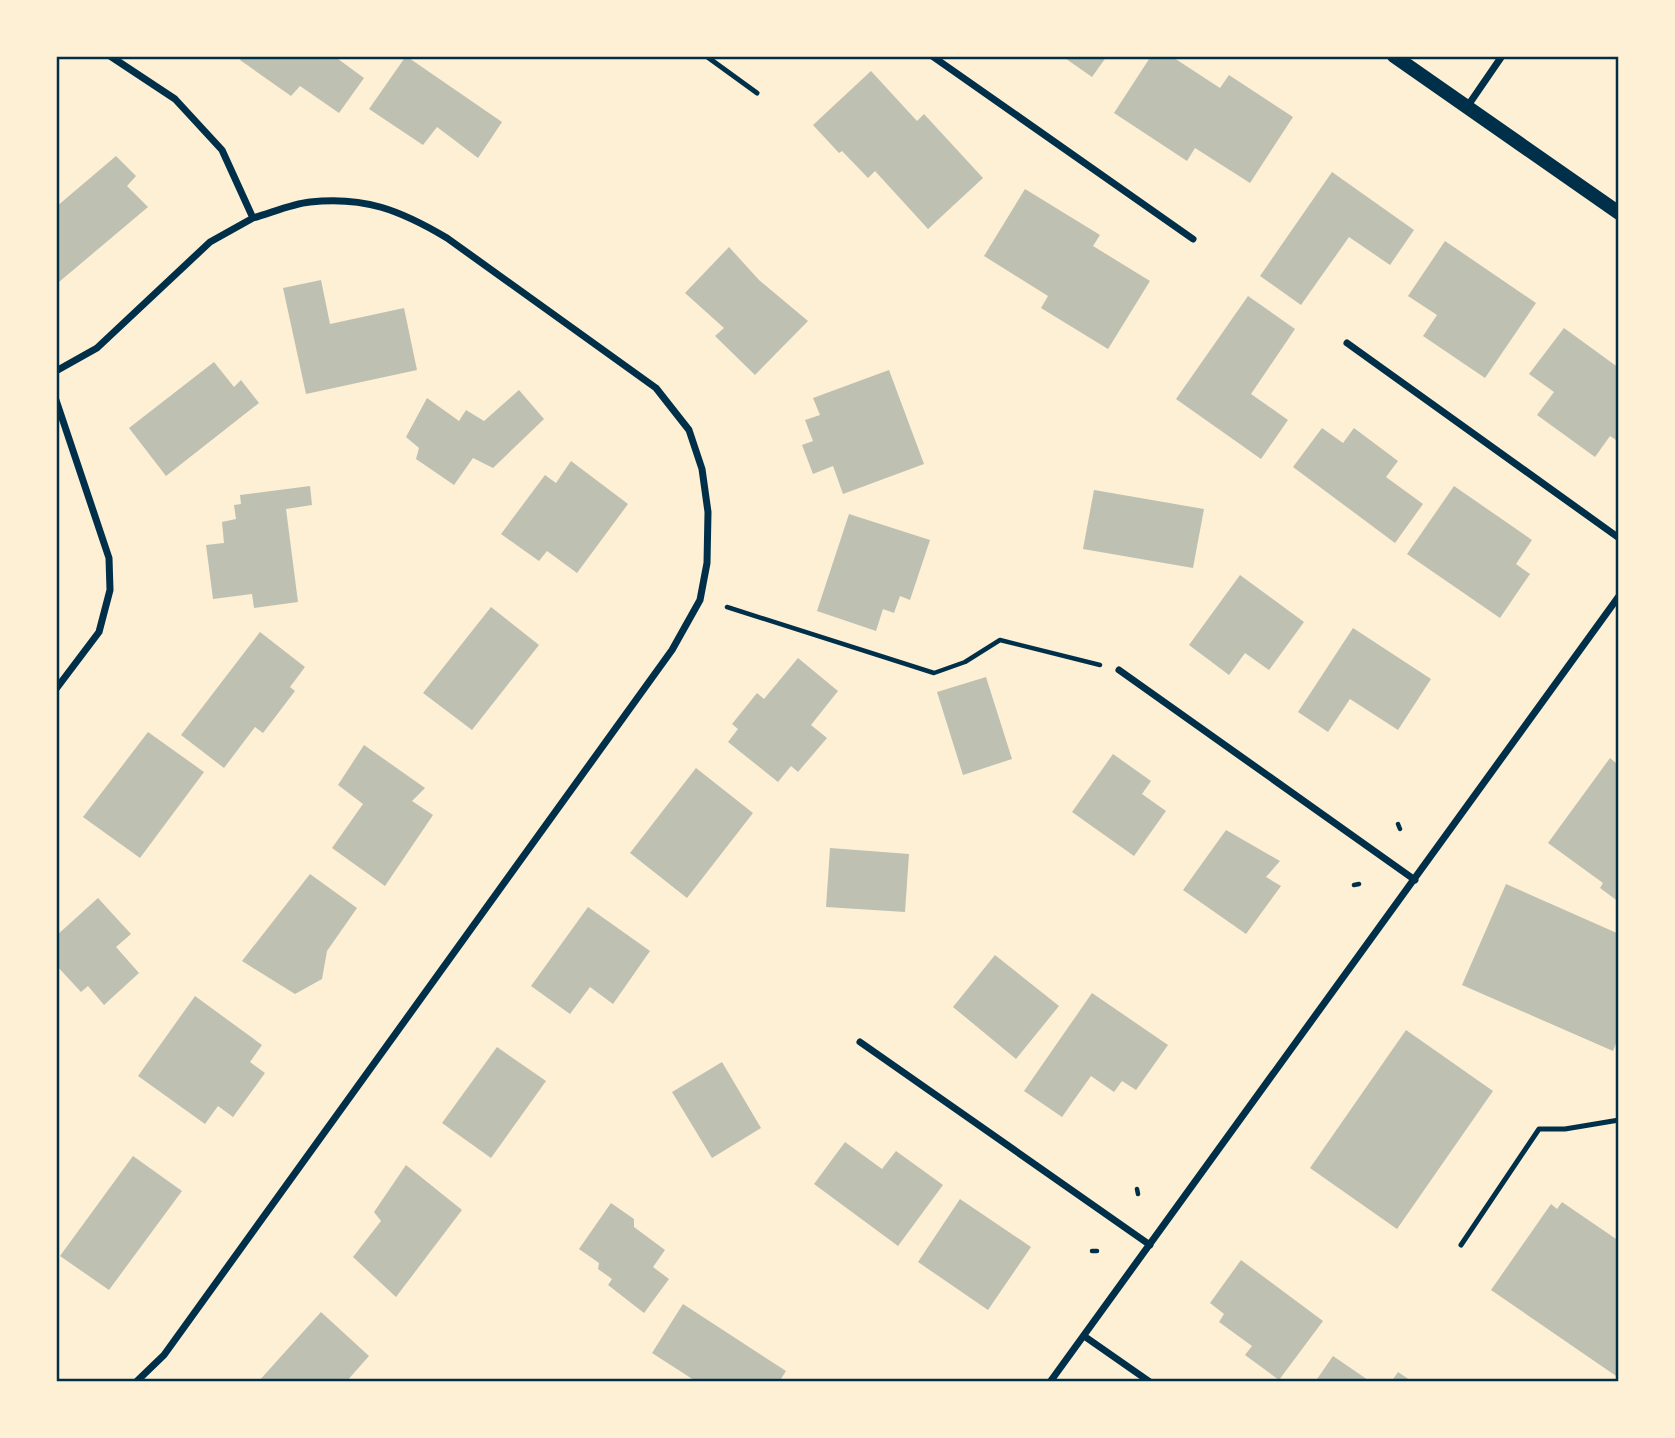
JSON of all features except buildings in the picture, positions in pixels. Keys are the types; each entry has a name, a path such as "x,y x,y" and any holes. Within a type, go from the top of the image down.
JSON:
{"main road":[{"path":"1394,56 1619,213"}],"street":[{"path":"110,56 175,99 222,150 253,218"},
{"path":"932,56 1193,239"},
{"path":"1467,107 1502,56"},
{"path":"56,371 97,348 210,242 253,218 307,202 355,200 411,217 447,238 656,388 689,430 702,469 708,512 707,563 700,600 672,650 164,1355 136,1382"},
{"path":"1347,343 1619,538"},
{"path":"56,400 109,558 110,590 99,632 56,689"},
{"path":"1050,1382 1616,606 1619,596"},
{"path":"1119,670 1415,880"},
{"path":"860,1042 1150,1245"},
{"path":"1084,1336 1150,1382"}],"lane":[{"path":"706,56 757,93"},
{"path":"1461,1245 1538,1129 1565,1129 1619,1120"}],"path":[{"path":"727,607 934,673 965,662 1000,640 1119,670"}]}
